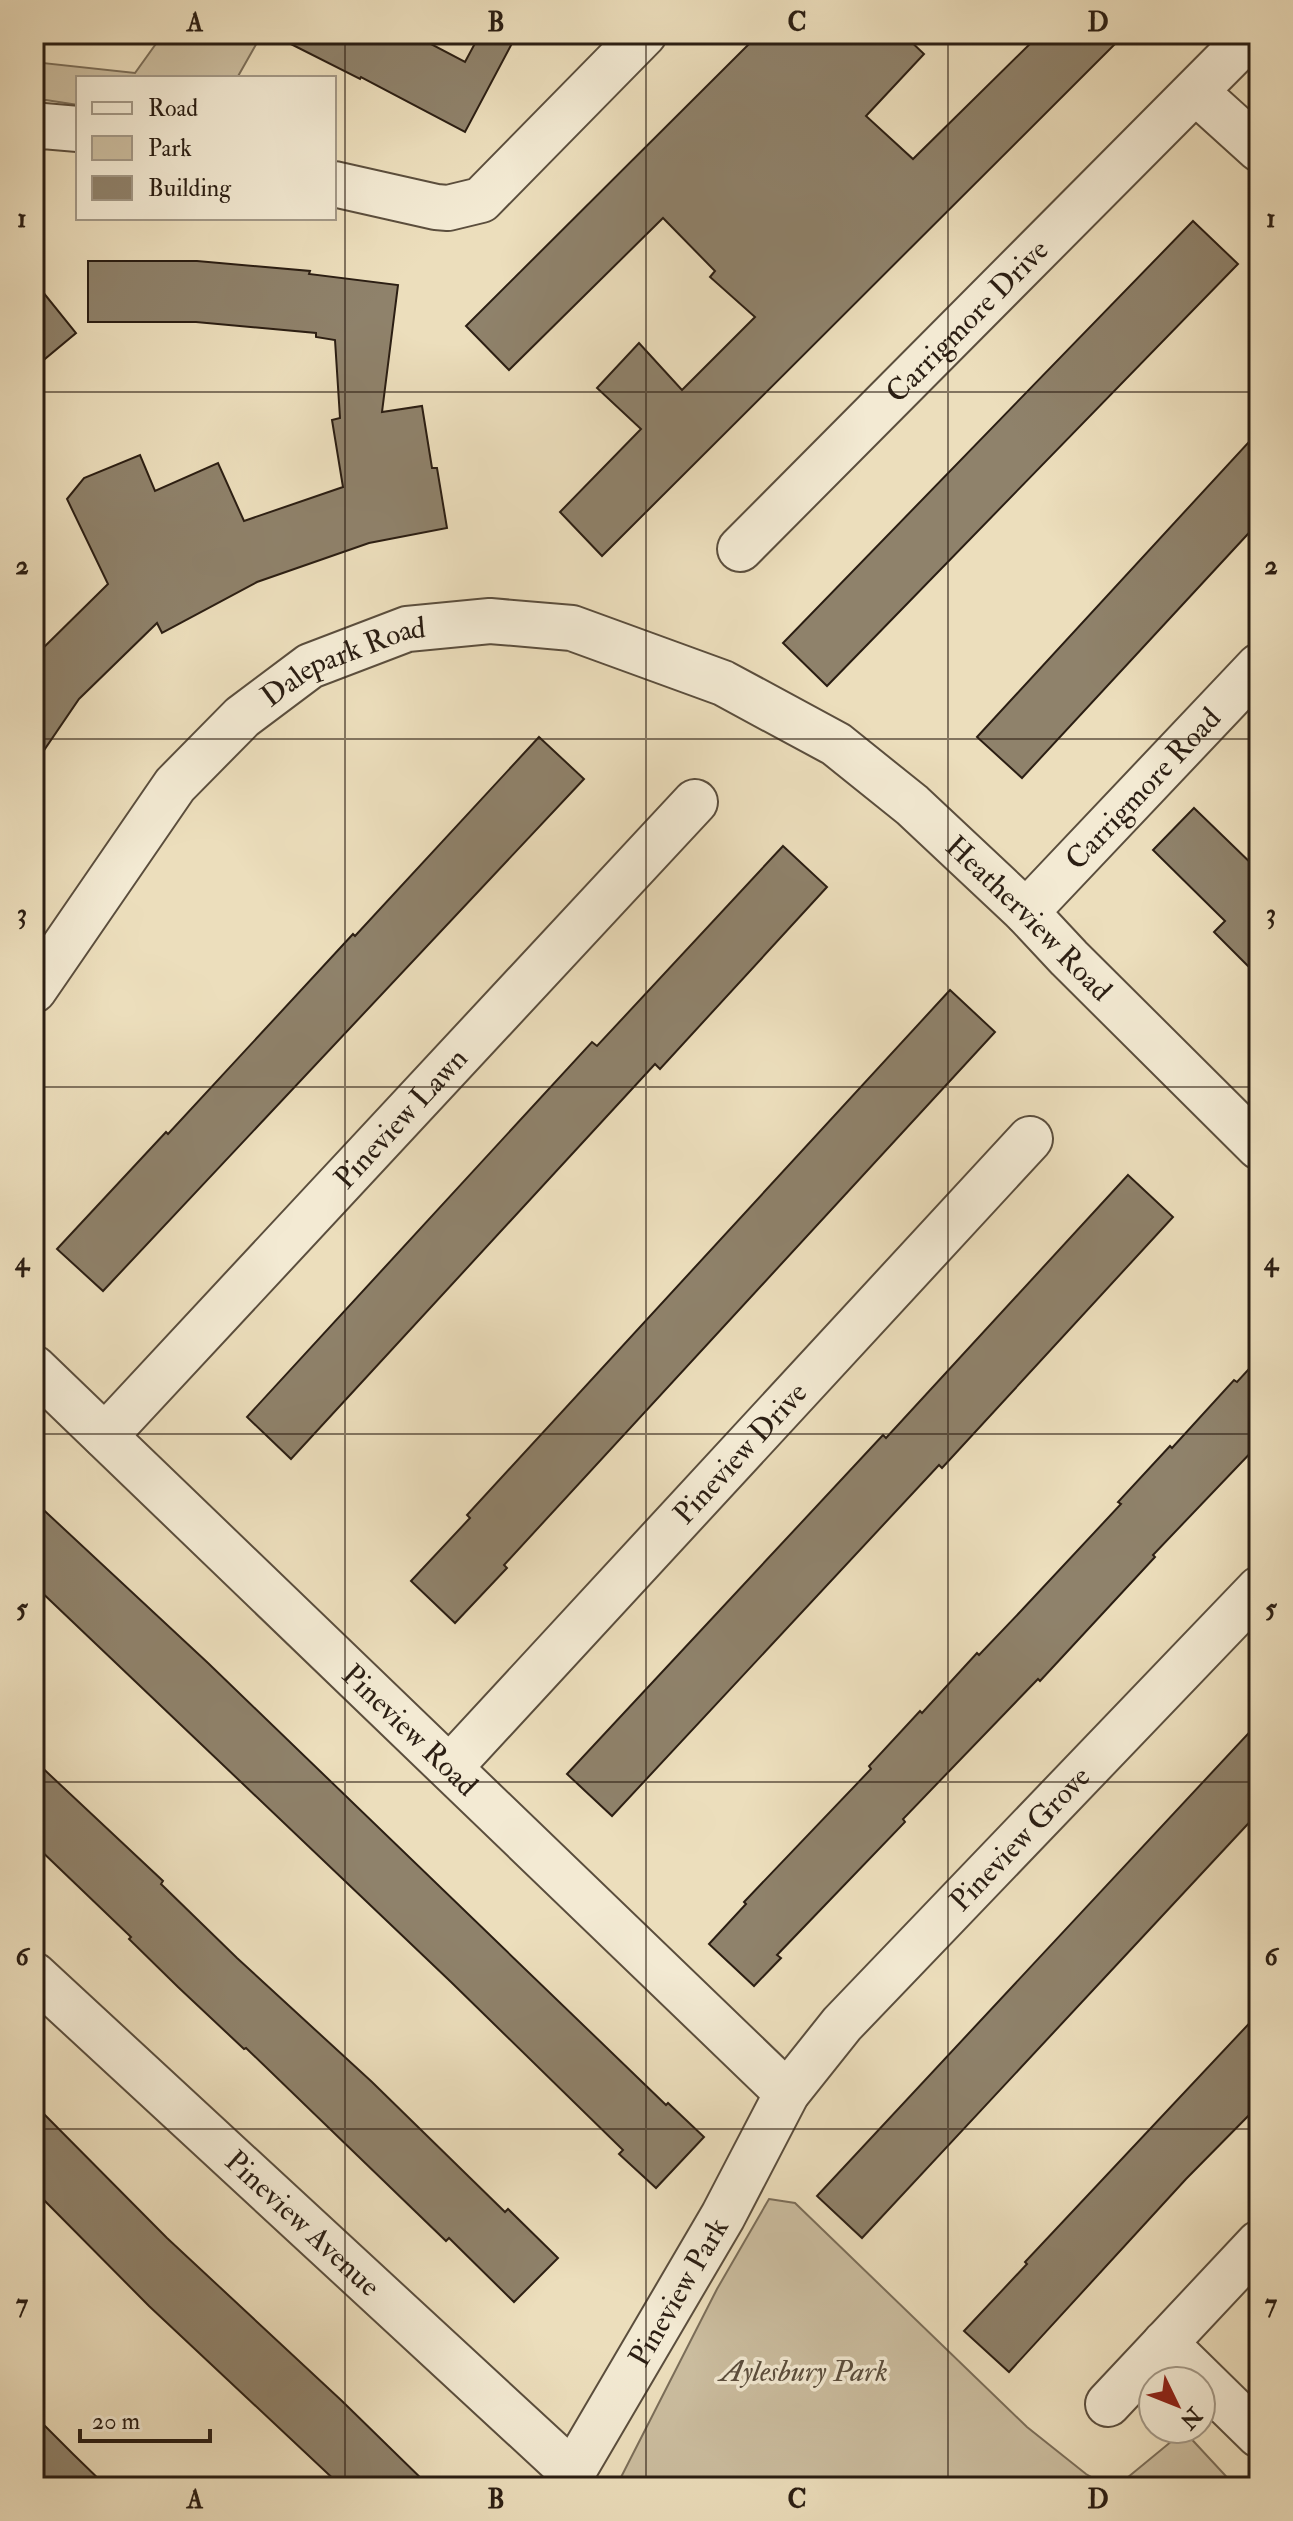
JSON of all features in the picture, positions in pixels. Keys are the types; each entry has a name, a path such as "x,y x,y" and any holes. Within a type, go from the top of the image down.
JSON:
{"street":[{"path":"336,184 436,207 448,208 481,200 644,34"},
{"name":"Carrigmore Drive","path":"740,549 1252,34"},
{"path":"1196,92 1259,149"},
{"path":"34,128 76,129"},
{"name":"Dalepark Road","path":"34,990 175,785 242,717 310,666 407,629 490,621 572,628 723,683 780,713"},
{"name":"Carrigmore Road","path":"1026,912 1259,666"},
{"name":"Heatherview Road","path":"780,713 836,744 902,796 1026,912 1259,1147"},
{"name":"Pineview Lawn","path":"105,1436 695,802"},
{"name":"Pineview Drive","path":"451,1766 1030,1139"},
{"name":"Pineview Road","path":"34,1368 451,1766 787,2093"},
{"name":"Pineview Grove","path":"787,2093 842,2024 1259,1589"},
{"name":"Pineview Avenue","path":"34,1975 568,2480"},
{"name":"Pineview Park","path":"568,2480 723,2216 787,2093"},
{"path":"1108,2404 1259,2243"},
{"path":"1165,2343 1259,2435"}],"green space":[{"path":"163,34 262,34 238,76 76,76 76,105 34,101 34,62 135,73"},
{"name":"Aylesbury Park","path":"769,2199 795,2203 1027,2427 1086,2474 1109,2487 616,2487 717,2289"},
{"path":"1167,2445 1197,2445 1236,2487 1116,2487"}],"building":[{"path":"271,34 412,34 465,62 480,34 517,34 465,132"},
{"path":"759,34 903,34 924,54 866,116 913,159 1040,34 1125,34 602,556 560,512 641,429 597,388 639,343 682,390 755,317 710,277 715,271 663,218 509,370 466,326"},
{"path":"1193,221 1238,264 827,686 783,643"},
{"path":"88,261 197,261 310,271 309,274 398,285 382,412 422,406 432,468 437,468 447,528 369,543 257,582 162,633 157,623 79,699 34,765 34,657 108,584 67,499 84,478 140,455 155,491 218,463 244,521 343,487 332,420 340,418 335,340 316,337 316,333 196,322 88,322"},
{"path":"34,281 76,333 34,368"},
{"path":"1259,431 1259,522 1022,778 977,737"},
{"path":"539,737 584,779 103,1291 57,1249 353,934 355,936"},
{"path":"1194,808 1259,871 1259,977 1214,932 1225,921 1153,850"},
{"path":"783,846 827,887 660,1069 655,1064 291,1459 247,1417 592,1042 597,1046"},
{"path":"950,990 995,1032 504,1565 507,1568 455,1623 411,1581 470,1518 467,1515"},
{"path":"1128,1175 1173,1217 942,1468 939,1465 612,1816 567,1774 883,1435 886,1438"},
{"path":"1259,1358 1259,1444 1153,1555 1155,1557 1040,1681 1038,1679 903,1819 905,1822 777,1955 781,1958 754,1986 709,1944 746,1904 744,1902 871,1769 869,1766 920,1711 922,1713 977,1653 979,1655 1121,1504 1118,1502 1170,1446 1172,1448 1234,1380 1237,1382"},
{"path":"34,1501 208,1663 666,2105 668,2103 704,2137 656,2188 619,2154 623,2150 451,1982 34,1585"},
{"path":"1259,1722 1259,1812 862,2238 817,2196"},
{"path":"34,1760 163,1881 161,1884 237,1958 372,2082 505,2212 508,2209 558,2258 514,2302 178,1987 34,1844"},
{"path":"1259,2013 1259,2105 1186,2179 1009,2372 964,2331"},
{"path":"34,2104 167,2238 430,2487 342,2487 149,2306 34,2190"},
{"path":"34,2415 73,2454 107,2487 34,2487"}]}
